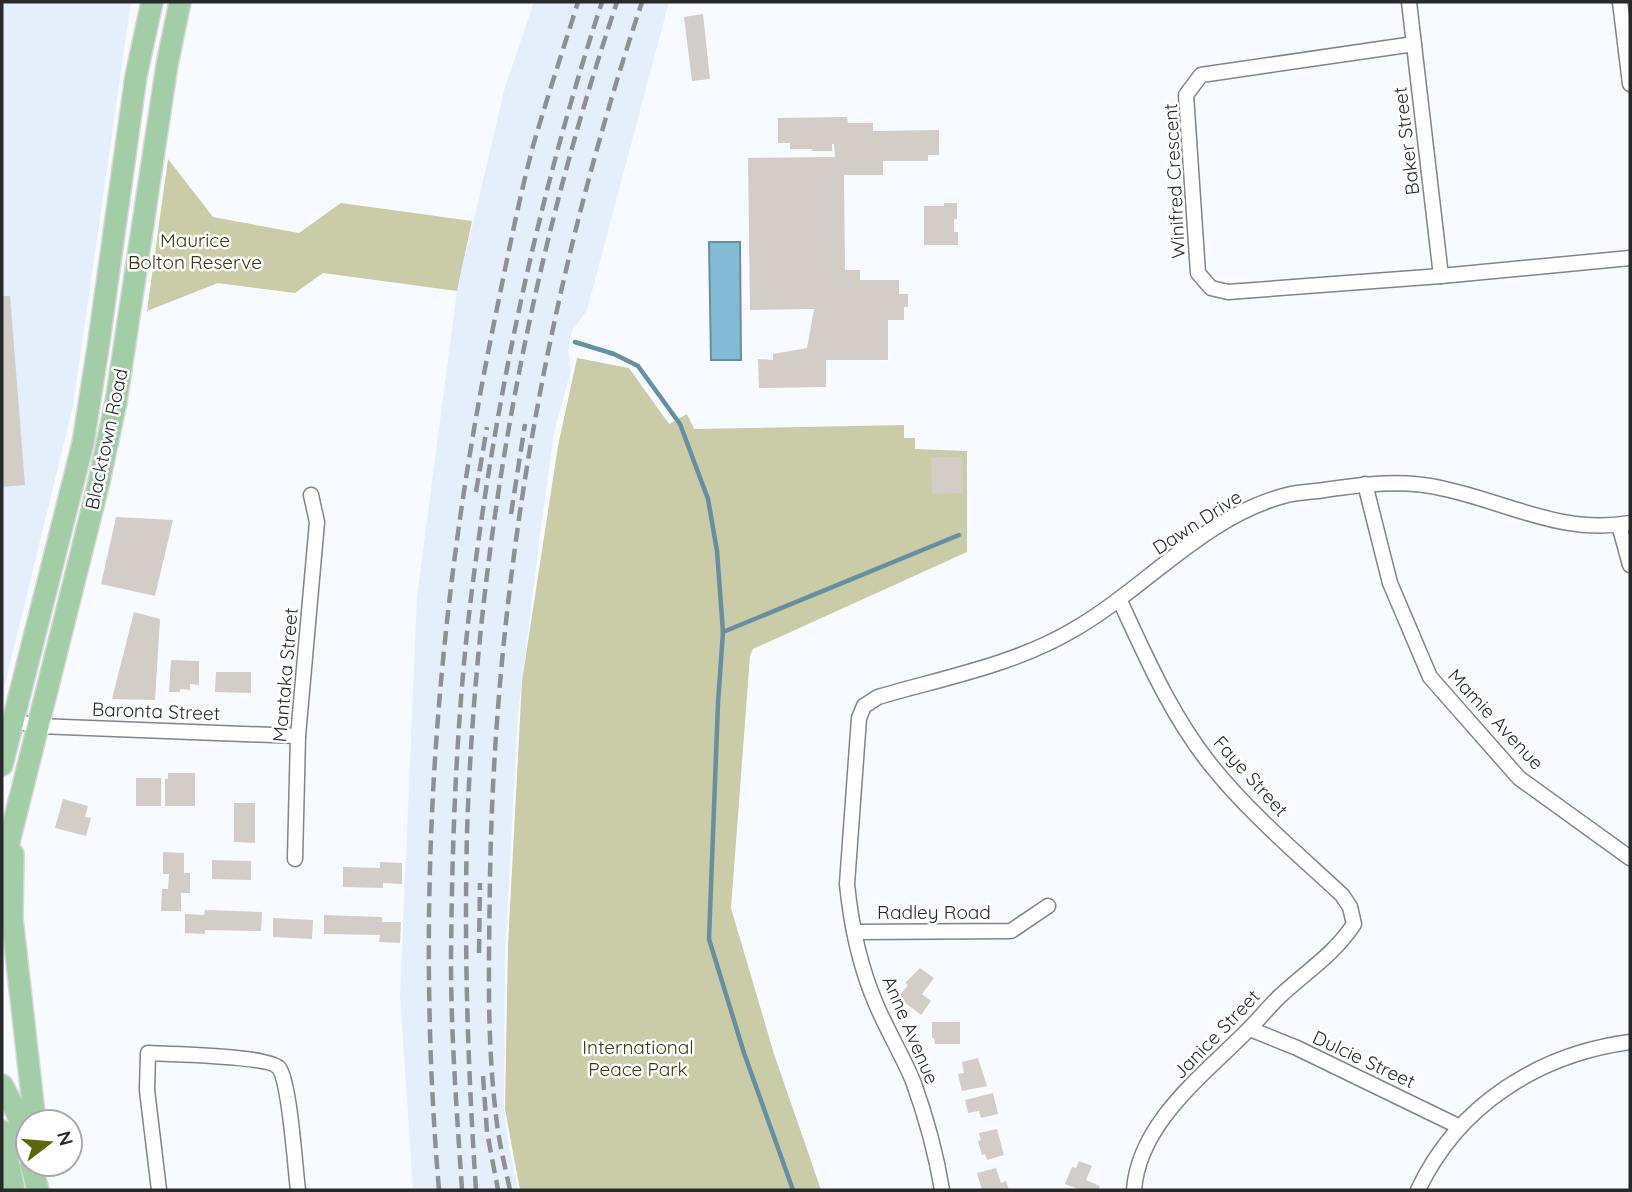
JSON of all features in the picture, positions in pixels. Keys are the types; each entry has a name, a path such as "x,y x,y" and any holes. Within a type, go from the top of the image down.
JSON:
{"main road":[{"name":"Blacktown Road","path":"2,765 83,443 136,76 152,2"},
{"name":"Blacktown Road","path":"2,870 99,482 116,402 164,78 180,2"},
{"path":"18,813 12,860 12,918 33,1108"},
{"path":"2,1085 14,1108"},
{"path":"2,1131 14,1190"}],"street":[{"name":"Baker Street","path":"1409,2 1441,276"},
{"path":"1620,2 1630,85"},
{"name":"Winifred Crescent","path":"1414,44 1201,75 1186,95 1198,273 1211,288 1228,292 1630,258"},
{"name":"Dawn Drive","path":"859,718 863,706 878,697 1014,657 1071,632 1120,601 1195,541 1251,508 1287,495 1398,482 1434,486 1563,524 1581,527 1625,524"},
{"name":"Mamie Avenue","path":"1365,484 1390,583 1430,677 1519,778 1630,858"},
{"name":"Mantaka Street","path":"295,859 298,736 317,522 311,495"},
{"path":"1625,524 1630,565"},
{"name":"Faye Street","path":"1120,601 1168,700 1209,762 1244,804 1342,895 1350,907 1354,924"},
{"name":"Anne Avenue","path":"859,718 847,884 855,932 874,1001 912,1079 923,1111 933,1143 942,1190"},
{"name":"Baronta Street","path":"14,721 38,726 298,736"},
{"name":"Radley Road","path":"855,932 1011,931 1048,906"},
{"name":"Janice Street","path":"1134,1190 1144,1149 1165,1118 1202,1075 1278,999 1341,944 1354,924"},
{"name":"Dulcie Street","path":"1250,1029 1297,1048 1460,1127"},
{"path":"1419,1190 1430,1167 1460,1127 1497,1093 1533,1070 1571,1054 1630,1042"},
{"path":"159,1190 147,1090 148,1053 253,1059 279,1066 287,1100 298,1190"}],"shaded area":[{"path":"2,2 131,2 73,406 2,696"},
{"path":"534,2 669,2 587,310 572,331 568,348 571,370 554,433 542,520 518,713 505,954 504,1108 518,1190 413,1190 400,996 417,596 457,291 505,87"}],"green space":[{"name":"Maurice Bolton Reserve","path":"168,159 213,217 299,233 341,203 472,221 457,291 323,273 295,293 218,283 147,311"},
{"name":"International Peace Park","path":"577,358 629,368 669,424 687,414 694,429 904,425 904,438 915,438 915,449 967,451 967,552 753,649 750,656 731,908 774,1054 821,1190 520,1190 505,1109 508,945 522,681 558,446"}],"water":[{"path":"709,242 740,242 741,360 711,360"}],"building":[{"path":"703,14 710,79 692,81 684,17"},
{"path":"847,117 848,123 873,123 873,131 939,130 939,155 928,155 928,161 883,161 883,175 844,175 845,270 860,270 860,280 899,280 899,294 908,294 904,320 888,320 888,360 826,360 826,387 759,388 758,359 773,360 773,354 807,348 814,309 750,310 748,158 835,157 834,144 832,151 812,151 790,149 790,143 778,143 778,118"},
{"path":"944,203 957,203 954,232 958,232 958,245 924,245 924,206 944,206"},
{"path":"2,296 10,296 25,485 2,487"},
{"path":"931,457 962,457 963,493 932,494"},
{"path":"116,517 173,520 155,596 101,584"},
{"path":"134,612 160,619 155,700 112,699"},
{"path":"171,660 199,661 199,685 190,684 190,690 169,692"},
{"path":"216,672 251,672 251,693 215,692"},
{"path":"168,773 195,773 195,806 165,806 165,779 168,779"},
{"path":"136,778 161,778 161,806 136,806"},
{"path":"63,799 88,806 85,817 91,818 86,836 55,828"},
{"path":"234,803 255,803 255,843 234,842"},
{"path":"163,852 184,853 184,873 190,873 190,893 181,893 181,911 161,911 162,889 168,889 169,874 163,874"},
{"path":"212,860 251,861 251,880 212,879"},
{"path":"380,862 402,863 402,884 383,883 383,888 343,887 343,867 380,868"},
{"path":"205,910 262,912 261,931 205,930 205,934 185,933 185,914 204,915"},
{"path":"324,915 382,917 382,922 401,922 400,943 379,942 380,935 324,934"},
{"path":"273,918 313,920 312,939 273,937"},
{"path":"920,968 934,978 922,994 931,1001 921,1015 898,997 908,985 905,983"},
{"path":"932,1022 960,1022 960,1044 935,1044 932,1038"},
{"path":"978,1058 987,1086 962,1091 958,1074 964,1073 962,1062"},
{"path":"993,1093 998,1114 981,1118 979,1111 968,1113 965,1100"},
{"path":"997,1129 1004,1155 987,1160 985,1154 982,1155 979,1133"},
{"path":"1079,1161 1092,1166 1086,1180 1100,1186 1098,1190 1081,1190 1065,1184 1072,1167 1076,1168"},
{"path":"996,1168 1001,1183 1006,1181 1009,1190 982,1190 977,1173"}],"waterway":[{"path":"575,342 614,354 638,366 680,424 708,499 717,551 723,632 709,939 744,1053 793,1190"},
{"path":"723,632 959,535"}],"railway":[{"path":"439,1190 429,971 430,861 445,643 475,426 508,253 533,146 578,2"},
{"path":"462,1190 453,1047 451,961 457,767 468,622 484,501 509,357 541,213 602,2"},
{"path":"476,1190 467,1012 466,878 472,728 482,622 495,517 532,308 585,103 617,2"},
{"path":"510,1190 494,1099 489,1004 494,766 503,655 516,544 554,324 579,216 642,2"},
{"path":"511,514 525,424"},
{"path":"476,492 487,427"},
{"path":"479,953 480,883"},
{"path":"483,1076 487,1132 498,1190"}]}
